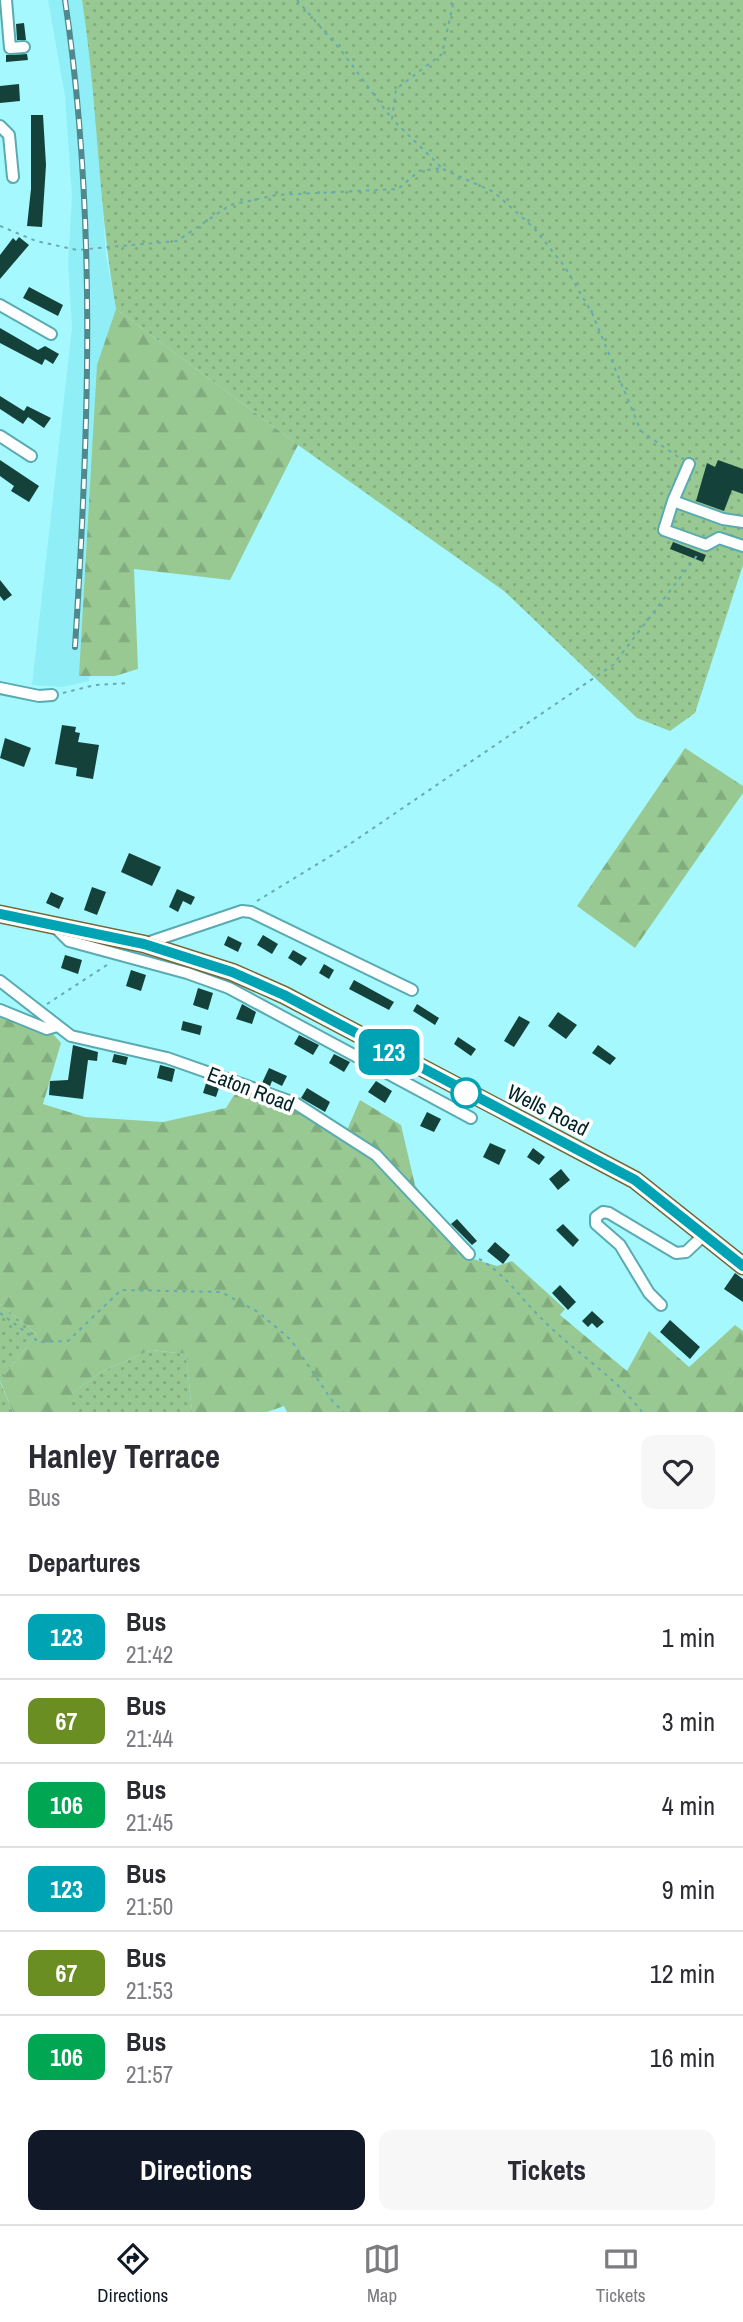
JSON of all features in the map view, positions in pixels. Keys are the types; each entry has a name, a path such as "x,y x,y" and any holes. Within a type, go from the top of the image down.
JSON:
{"highway":[{"name":"Wells Road","path":"0,914 144,944 232,972 284,995 452,1086 635,1180 743,1266"}],"street":[{"path":"7,2 10,48 24,47"},
{"path":"0,126 9,135 6,163 13,177"},
{"path":"0,305 51,334"},
{"path":"0,436 31,456"},
{"path":"689,464 664,530 706,545 719,538 743,546"},
{"path":"673,501 723,519 743,522"},
{"path":"0,688 39,696 52,695"},
{"path":"144,944 242,911 260,915 412,990"},
{"path":"53,925 69,941 229,988 471,1118"},
{"name":"Eaton Road","path":"0,981 71,1036 167,1058 295,1103 376,1155 469,1254"},
{"path":"0,1010 47,1030 57,1026"},
{"path":"661,1305 649,1293 620,1245 596,1224 596,1217 603,1212 609,1213 676,1253 686,1252 704,1234"}],"path":[{"path":"297,0 343,53 392,119 442,168 494,192 534,228 565,267 592,313 641,431 658,446 689,464"},
{"path":"392,119 396,89 442,54 454,0"},
{"path":"0,226 36,241 77,250 177,241 230,205 276,195 398,189 419,171 442,168"},
{"path":"242,911 347,846 613,665 706,545"},
{"path":"52,695 95,685 131,683"},
{"path":"37,1010 122,955"},
{"path":"469,1254 493,1267 543,1321 585,1356 642,1412"},
{"path":"0,1313 39,1342 68,1340 121,1290 220,1292 258,1312 291,1340 332,1402 344,1412"}],"shaded area":[{"path":"48,0 82,0 93,70 106,256 116,309 89,681 63,687 32,685 72,327 68,263 72,197 65,96"}],"green space":[{"path":"82,0 743,0 743,565 695,713 670,731 637,718 504,591 298,445 116,309 105,232 92,77"},
{"path":"116,309 298,445 230,580 134,569 138,669 115,676 79,676 97,365"},
{"path":"685,748 743,786 743,793 635,948 577,906"},
{"path":"0,1005 43,1023 61,1043 43,1104 85,1117 163,1122 226,1108 244,1079 317,1111 347,1130 360,1100 401,1125 415,1185 463,1256 497,1266 512,1261 565,1309 560,1315 627,1371 649,1331 689,1367 735,1325 743,1331 743,1412 287,1412 284,1406 267,1412 192,1412 186,1354 151,1350 101,1372 72,1393 72,1412 13,1412 0,1381 37,1334 0,1304"},
{"path":"0,1304 37,1334 0,1381"},
{"path":"151,1350 186,1354 192,1412 72,1412 72,1393 101,1372"},
{"path":"0,1382 13,1412 0,1412"}],"building":[{"path":"24,23 26,40 17,40 16,24"},
{"path":"27,54 28,60 6,62 6,55"},
{"path":"19,84 20,101 0,103 0,86"},
{"path":"31,115 43,115 46,165 42,227 27,226 31,189"},
{"path":"19,237 29,245 0,279 0,255 13,238 16,241"},
{"path":"29,287 63,305 58,316 23,298"},
{"path":"0,328 38,350 45,346 59,354 53,364 45,359 42,365 0,343"},
{"path":"0,396 24,411 27,406 51,418 44,428 28,417 23,424 0,409"},
{"path":"0,460 39,486 29,502 11,491 14,486 0,476"},
{"path":"718,460 743,469 743,494 732,490 724,511 696,501 707,463 715,467"},
{"path":"673,542 706,555 703,562 670,549"},
{"path":"0,580 12,595 4,601 0,596"},
{"path":"62,725 76,727 75,732 80,733 78,742 99,745 93,779 76,776 77,768 55,764"},
{"path":"5,738 31,748 24,767 0,758"},
{"path":"129,853 161,867 152,886 121,872"},
{"path":"92,887 106,892 97,915 84,910"},
{"path":"177,889 195,897 191,905 183,901 178,912 169,907"},
{"path":"51,892 64,898 59,909 46,903"},
{"path":"263,935 278,944 272,954 257,945"},
{"path":"228,936 242,943 238,952 224,945"},
{"path":"293,950 307,958 301,966 288,958"},
{"path":"65,955 82,960 78,974 61,968"},
{"path":"324,964 334,970 329,979 319,973"},
{"path":"131,970 146,975 141,991 126,986"},
{"path":"354,980 394,1002 389,1010 349,989"},
{"path":"198,988 213,993 208,1010 193,1005"},
{"path":"242,1004 256,1012 252,1024 236,1019"},
{"path":"417,1004 439,1018 435,1025 413,1011"},
{"path":"558,1012 577,1025 566,1039 548,1026"},
{"path":"519,1016 530,1022 514,1047 504,1041"},
{"path":"183,1021 202,1026 200,1035 181,1030"},
{"path":"299,1035 319,1045 313,1055 294,1044"},
{"path":"458,1037 476,1049 471,1056 454,1044"},
{"path":"73,1045 98,1052 97,1061 88,1060 83,1099 49,1095 50,1081 68,1080"},
{"path":"598,1045 616,1058 610,1065 592,1053"},
{"path":"114,1054 128,1057 126,1065 112,1062"},
{"path":"334,1054 350,1062 344,1072 329,1063"},
{"path":"160,1065 175,1069 172,1082 157,1078"},
{"path":"269,1068 287,1076 282,1086 272,1081 270,1086 262,1083"},
{"path":"207,1080 220,1085 216,1097 203,1093"},
{"path":"376,1081 392,1091 385,1103 368,1092"},
{"path":"307,1088 330,1102 325,1112 301,1098"},
{"path":"427,1112 441,1119 434,1132 420,1126"},
{"path":"490,1143 506,1150 499,1165 483,1157"},
{"path":"533,1148 545,1157 539,1165 527,1157"},
{"path":"561,1169 570,1180 558,1190 549,1179"},
{"path":"457,1219 477,1241 472,1245 451,1224"},
{"path":"563,1224 579,1240 573,1247 556,1230"},
{"path":"495,1242 510,1255 503,1264 487,1251"},
{"path":"735,1273 743,1279 743,1302 724,1289"},
{"path":"560,1285 576,1302 568,1310 552,1293"},
{"path":"592,1311 604,1322 597,1328 592,1323 588,1327 582,1321"},
{"path":"670,1320 700,1347 690,1359 660,1332"}],"railway":[{"path":"65,0 82,161 86,242 84,485 75,647"}],"bus line":[{"name":"123","path":"0,914 144,944 232,972 284,995 452,1086 635,1180 743,1266"}]}
